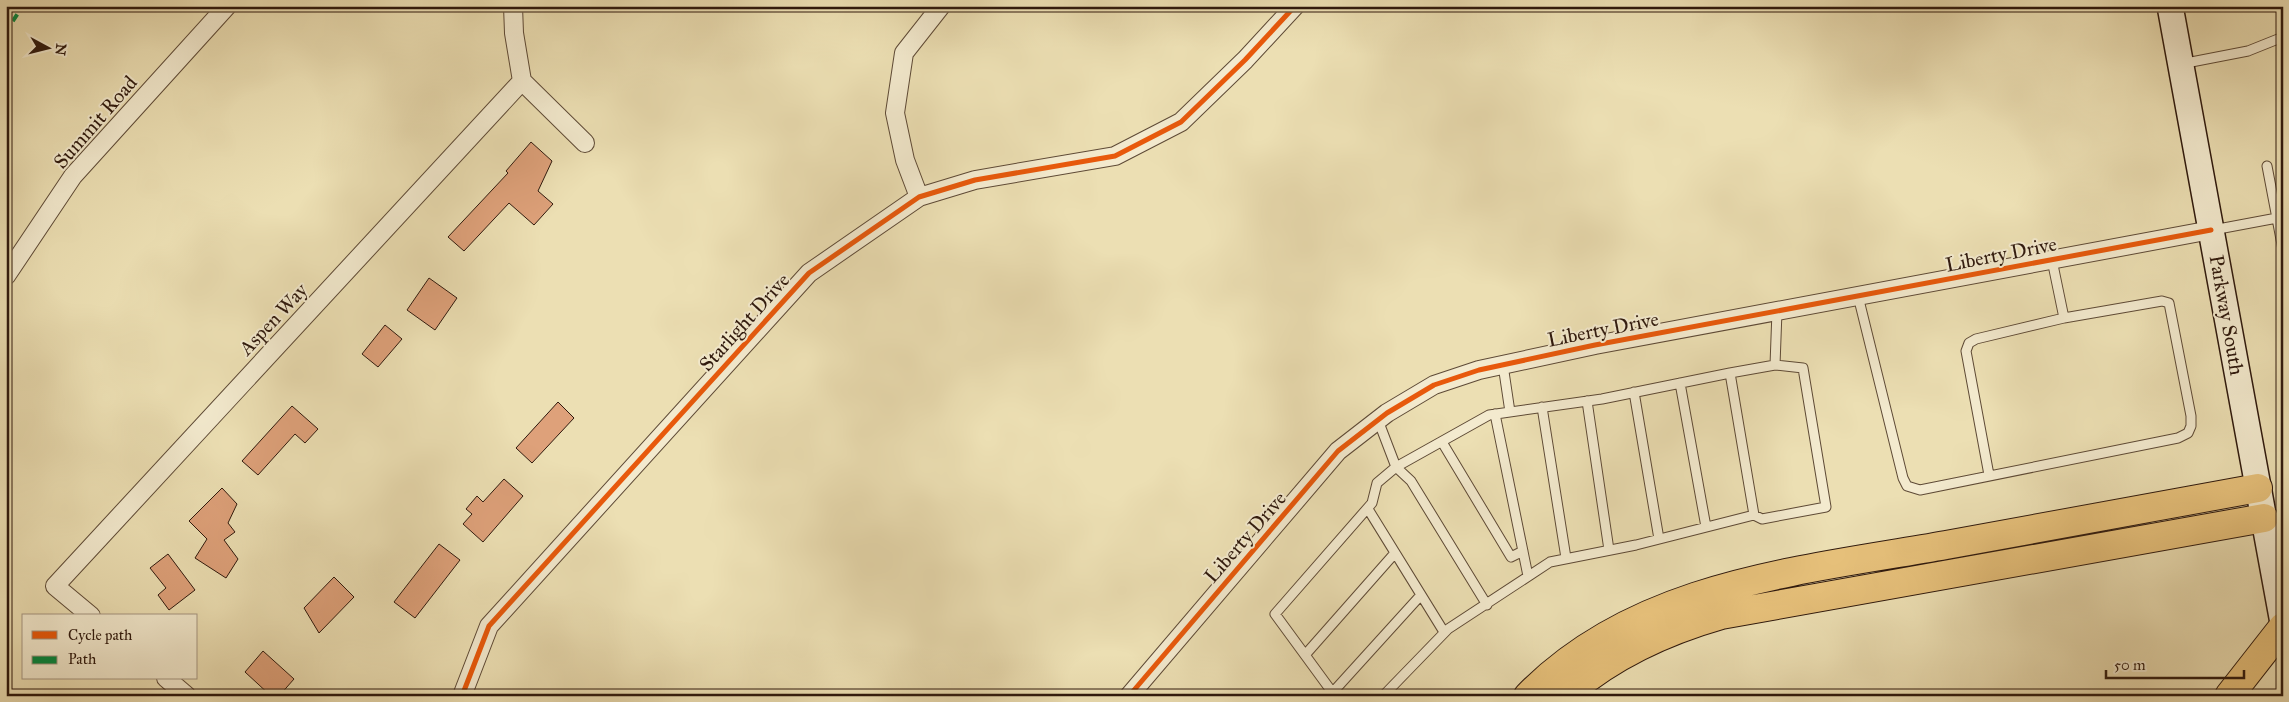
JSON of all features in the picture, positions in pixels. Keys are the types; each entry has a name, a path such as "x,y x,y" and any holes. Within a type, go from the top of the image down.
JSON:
{"highway":[{"path":"1528,696 1563,665 1602,638 1657,610 1706,593 1800,571 2258,488"},
{"path":"1565,696 1595,672 1638,647 1686,626 1721,615 2264,518"},
{"path":"2230,694 2283,625"}],"main road":[{"name":"Parkway South","path":"2170,6 2283,625"}],"street":[{"name":"Summit Road","path":"6,276 73,176 227,6"},
{"path":"513,6 514,33 522,81 585,143"},
{"path":"919,196 905,160 894,113 904,53 941,6"},
{"name":"Starlight Drive","path":"462,696 490,626 809,273 919,196 975,180 1114,156 1181,122 1245,60 1296,6"},
{"name":"Aspen Way","path":"89,614 55,586 522,81"},
{"name":"Liberty Drive","path":"1129,696 1338,451 1378,420 1434,385 1503,365 1595,345 2211,230"},
{"path":"168,680 187,696"}],"lane":[{"path":"2181,64 2248,51 2283,37"},
{"path":"2266,166 2283,250"},
{"path":"2211,230 2277,218"},
{"path":"2052,260 2064,318"},
{"path":"1858,296 1902,478 1906,486 1920,490 2178,438 2188,433 2191,426 2191,416 2169,302 2162,301 2064,318 1976,338 1969,343 1966,351 1989,475"},
{"path":"1775,365 1777,311"},
{"path":"1503,365 1510,412"},
{"path":"1383,696 1444,632 1550,562 1659,539 1754,515 1762,518 1826,507 1803,368 1775,365 1587,401 1489,415 1396,467 1377,483 1372,503 1368,509 1275,614 1334,694 1421,594"},
{"path":"1730,373 1754,515"},
{"path":"1680,383 1706,527"},
{"path":"1634,392 1659,539"},
{"path":"1587,401 1609,550"},
{"path":"1542,407 1566,558"},
{"path":"1495,414 1528,576"},
{"path":"1378,420 1396,467 1411,481 1487,605"},
{"path":"1442,442 1511,557 1523,551"},
{"path":"1368,509 1444,632"},
{"path":"1305,655 1395,553"}],"building":[{"path":"531,142 552,161 538,191 553,204 534,225 509,203 464,251 448,237 508,173 506,171"},
{"path":"429,278 457,298 435,330 407,310"},
{"path":"385,325 402,339 378,367 362,354"},
{"path":"558,402 574,418 532,463 516,448"},
{"path":"292,406 318,429 305,443 295,434 258,475 242,461"},
{"path":"504,479 523,496 483,542 463,524 472,514 466,509 477,496 483,502"},
{"path":"222,488 237,504 228,523 235,532 224,540 238,559 226,578 195,558 207,539 189,521"},
{"path":"439,544 460,560 415,618 394,602"},
{"path":"168,554 195,590 169,610 158,595 166,588 150,568"},
{"path":"334,577 354,597 319,633 304,608"},
{"path":"263,651 294,679 279,696 271,696 245,672"}],"marked path":[{"path":"6,31 23,6"}],"cycle path":[{"path":"462,696 489,626 809,273 919,197 975,180 1115,156 1181,122 1245,60 1295,6"},
{"path":"1129,696 1338,451 1387,413 1434,385 1479,370 1595,345 2211,230"}]}
